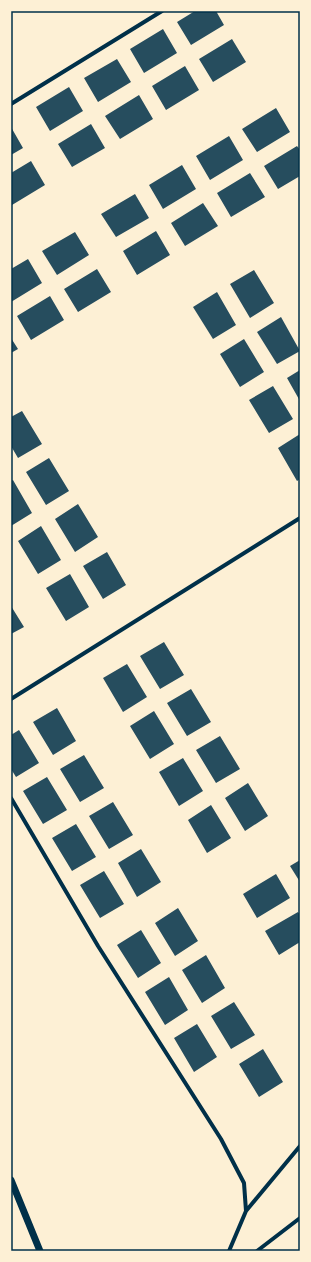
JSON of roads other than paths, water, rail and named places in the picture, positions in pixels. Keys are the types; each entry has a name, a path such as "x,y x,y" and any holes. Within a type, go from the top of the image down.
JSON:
{"street":[{"path":"11,104 162,11"},
{"path":"11,698 300,518"},
{"path":"11,798 98,946 221,1139 244,1183 246,1211"},
{"path":"229,1251 246,1211 300,1146"},
{"path":"11,1180 40,1251"},
{"path":"257,1251 300,1218"}]}
